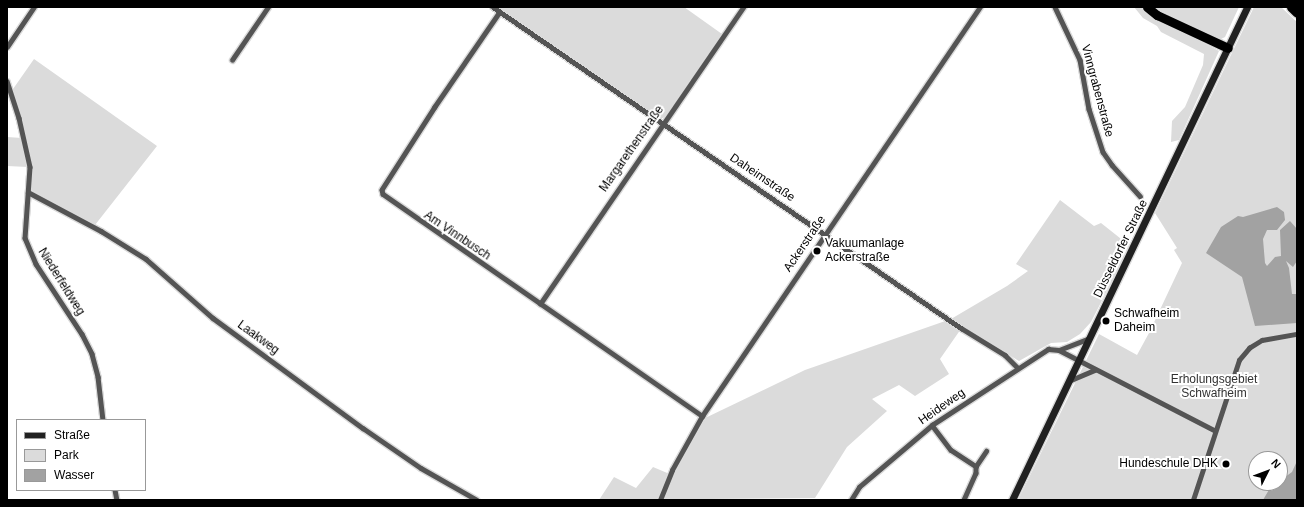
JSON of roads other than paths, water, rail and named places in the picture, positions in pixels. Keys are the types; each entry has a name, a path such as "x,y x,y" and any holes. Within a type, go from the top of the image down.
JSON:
{"highway":[{"path":"1147,7 1157,14 1228,48"},
{"path":"1291,7 1297,13"}],"main road":[{"name":"Düsseldorfer Straße","path":"1012,500 1247,7"}],"street":[{"path":"7,47 34,7"},
{"path":"232,60 268,7"},
{"name":"Daheimstraße","path":"493,7 825,233 961,328 1006,355 1018,368"},
{"name":"Margarethenstraße","path":"540,304 743,7"},
{"name":"Ackerstraße","path":"660,500 681,452 702,416 980,7"},
{"name":"Vinngrabenstraße","path":"1055,7 1080,60 1089,109 1103,152 1112,166 1140,196"},
{"name":"Am Vinnbusch","path":"500,12 435,107 382,190 382,194 702,416"},
{"name":"Niederfeldweg","path":"7,81 19,118 30,166 25,238 36,264 82,334 92,354 98,377 103,419"},
{"name":"Laakweg","path":"28,192 101,231 146,259 213,318 363,428 421,468 478,500"},
{"path":"1193,500 1214,430 1239,360 1246,351 1262,340 1297,334"},
{"name":"Heideweg","path":"851,500 859,487 932,425 1048,349 1059,350 1090,338"},
{"path":"1059,350 1095,370 1214,430"},
{"path":"1069,381 1095,370"},
{"path":"932,425 951,450 976,466"},
{"path":"964,500 976,473 976,466 986,451"}],"water":[{"path":"1277,207 1284,212 1285,220 1277,230 1267,230 1263,239 1265,263 1267,266 1275,257 1281,256 1280,230 1290,221 1297,229 1297,261 1293,267 1286,261 1289,268 1292,294 1297,294 1297,323 1255,326 1242,277 1206,253 1221,227 1238,216 1243,217"},
{"path":"1297,461 1297,500 1263,500 1268,491 1288,491 1288,475 1292,472"}],"place":[{"name":"Vakuumanlage Ackerstraße","path":"817,251"},
{"name":"Schwafheim Daheim","path":"1106,321"},
{"name":"Hundeschule DHK","path":"1226,464"}],"park label":[{"name":"Erholungsgebiet Schwafheim","path":"1214,387"}]}
